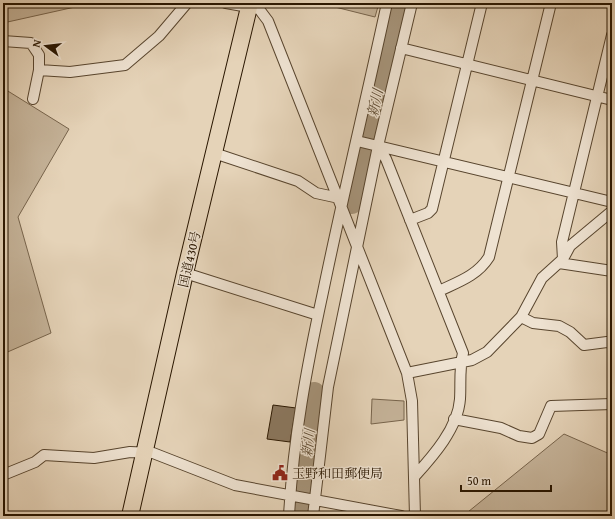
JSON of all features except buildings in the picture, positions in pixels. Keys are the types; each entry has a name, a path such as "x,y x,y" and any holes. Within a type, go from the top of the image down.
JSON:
{"highway":[{"name":"国道430号","path":"130,516 185,273 250,5"}],"street":[{"path":"39,70 70,72 125,65 159,36 187,3"},
{"path":"226,3 250,5 259,10 268,21 358,245 407,373 412,400 415,516"},
{"path":"289,516 302,392 340,201 359,141 387,3"},
{"path":"313,516 309,498 328,387 358,245 375,145 412,3"},
{"path":"410,220 428,213 432,209 482,3"},
{"path":"438,291 475,274 483,267 489,257 551,3"},
{"path":"561,261 562,242 612,35"},
{"path":"3,40 30,43 39,55 39,70 33,99"},
{"path":"401,48 612,100"},
{"path":"359,141 612,202"},
{"path":"375,145 386,159 463,353 460,362 460,400 454,419 449,430 430,459 415,476"},
{"path":"214,153 298,181 316,193 340,201"},
{"path":"407,373 472,360 487,352 521,316 542,278 561,261 570,246 612,211"},
{"path":"561,261 612,271"},
{"path":"185,273 318,315"},
{"path":"521,316 533,323 559,326 570,332 584,345 607,342 612,343"},
{"path":"454,419 501,428 519,436 532,438 539,434 551,406 612,404"},
{"path":"3,475 35,462 44,455 94,458 130,452 144,452 180,462 235,485 401,516"}],"shaded area":[{"path":"3,3 93,3 3,23"},
{"path":"319,3 379,3 375,17"},
{"path":"3,88 69,129 18,217 51,333 3,354"},
{"path":"372,399 404,401 404,420 371,424"},
{"path":"564,434 612,455 612,516 463,516"}],"waterway":[{"name":"新川","path":"352,203 399,3"},
{"name":"新川","path":"300,516 314,393"}],"place":[{"name":"玉野和田郵便局","path":"280,473"}]}
